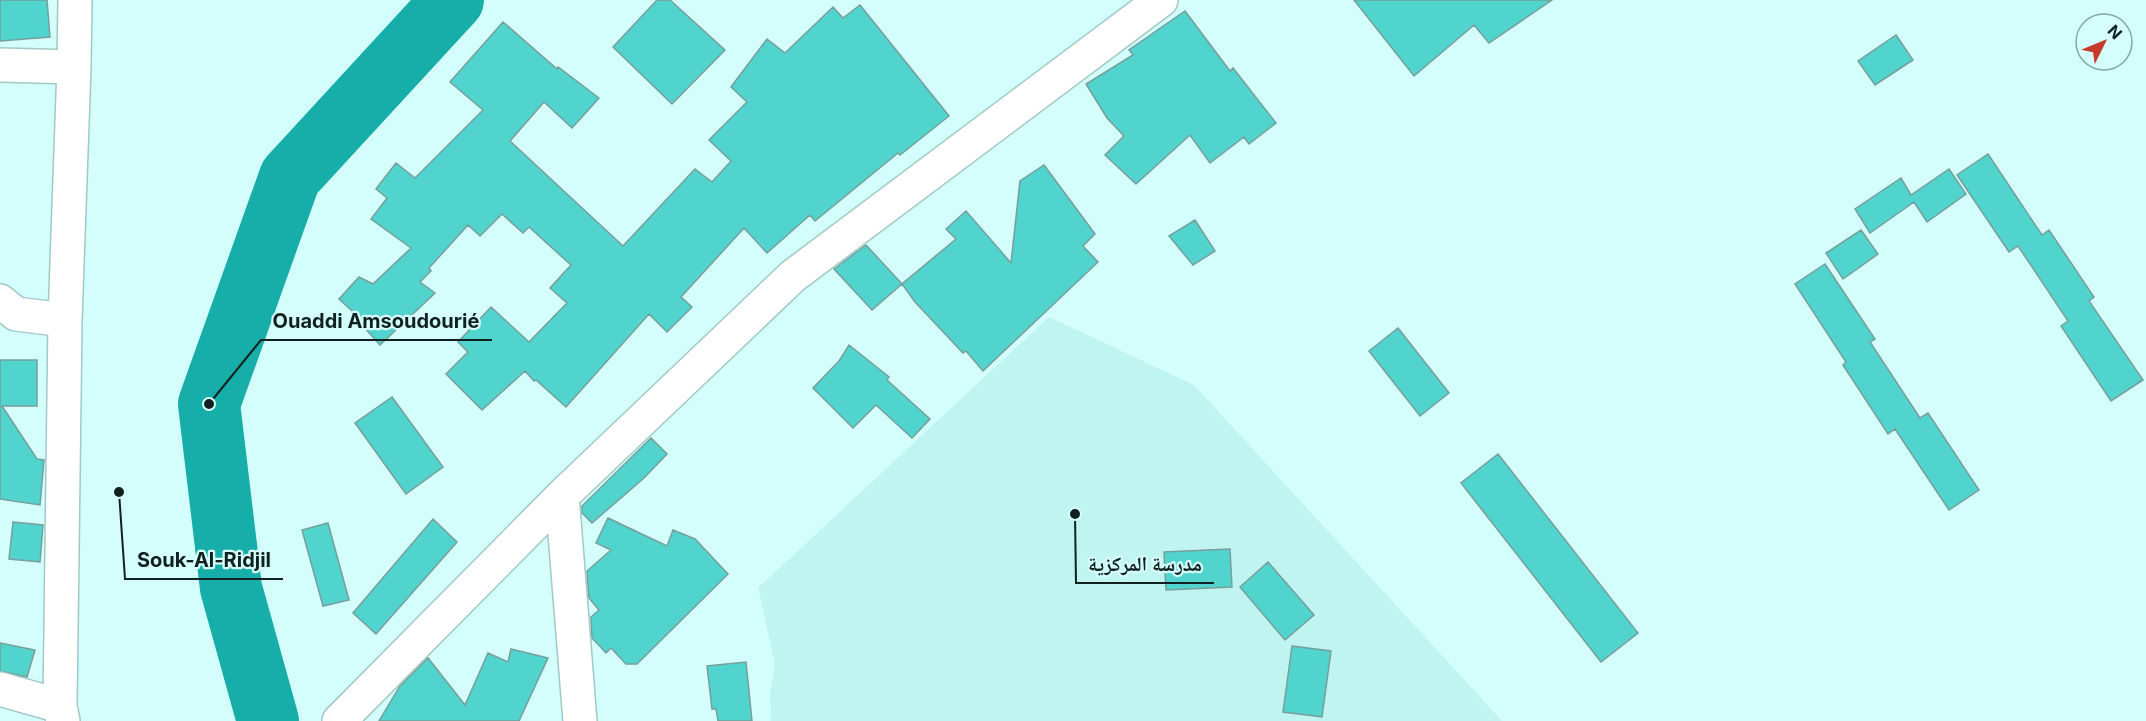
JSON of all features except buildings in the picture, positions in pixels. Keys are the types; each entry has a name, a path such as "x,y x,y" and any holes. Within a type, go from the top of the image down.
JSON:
{"street":[{"path":"0,689 61,713 65,320 75,0"},
{"path":"339,721 562,496 794,276 1161,0"},
{"path":"0,64 74,67"},
{"path":"0,300 16,314 65,320"},
{"path":"562,496 580,721"}],"shaded area":[{"path":"1049,317 1194,385 1502,721 771,721 770,693 775,664 758,588"}],"waterway":[{"path":"268,721 231,588 209,404 290,177 453,0"}],"place":[{"name":"Ouaddi Amsoudourié","path":"209,404"},
{"name":"Souk-Al-Ridjil","path":"119,492"},
{"name":"مدرسة المركزية","path":"1075,514"}]}
